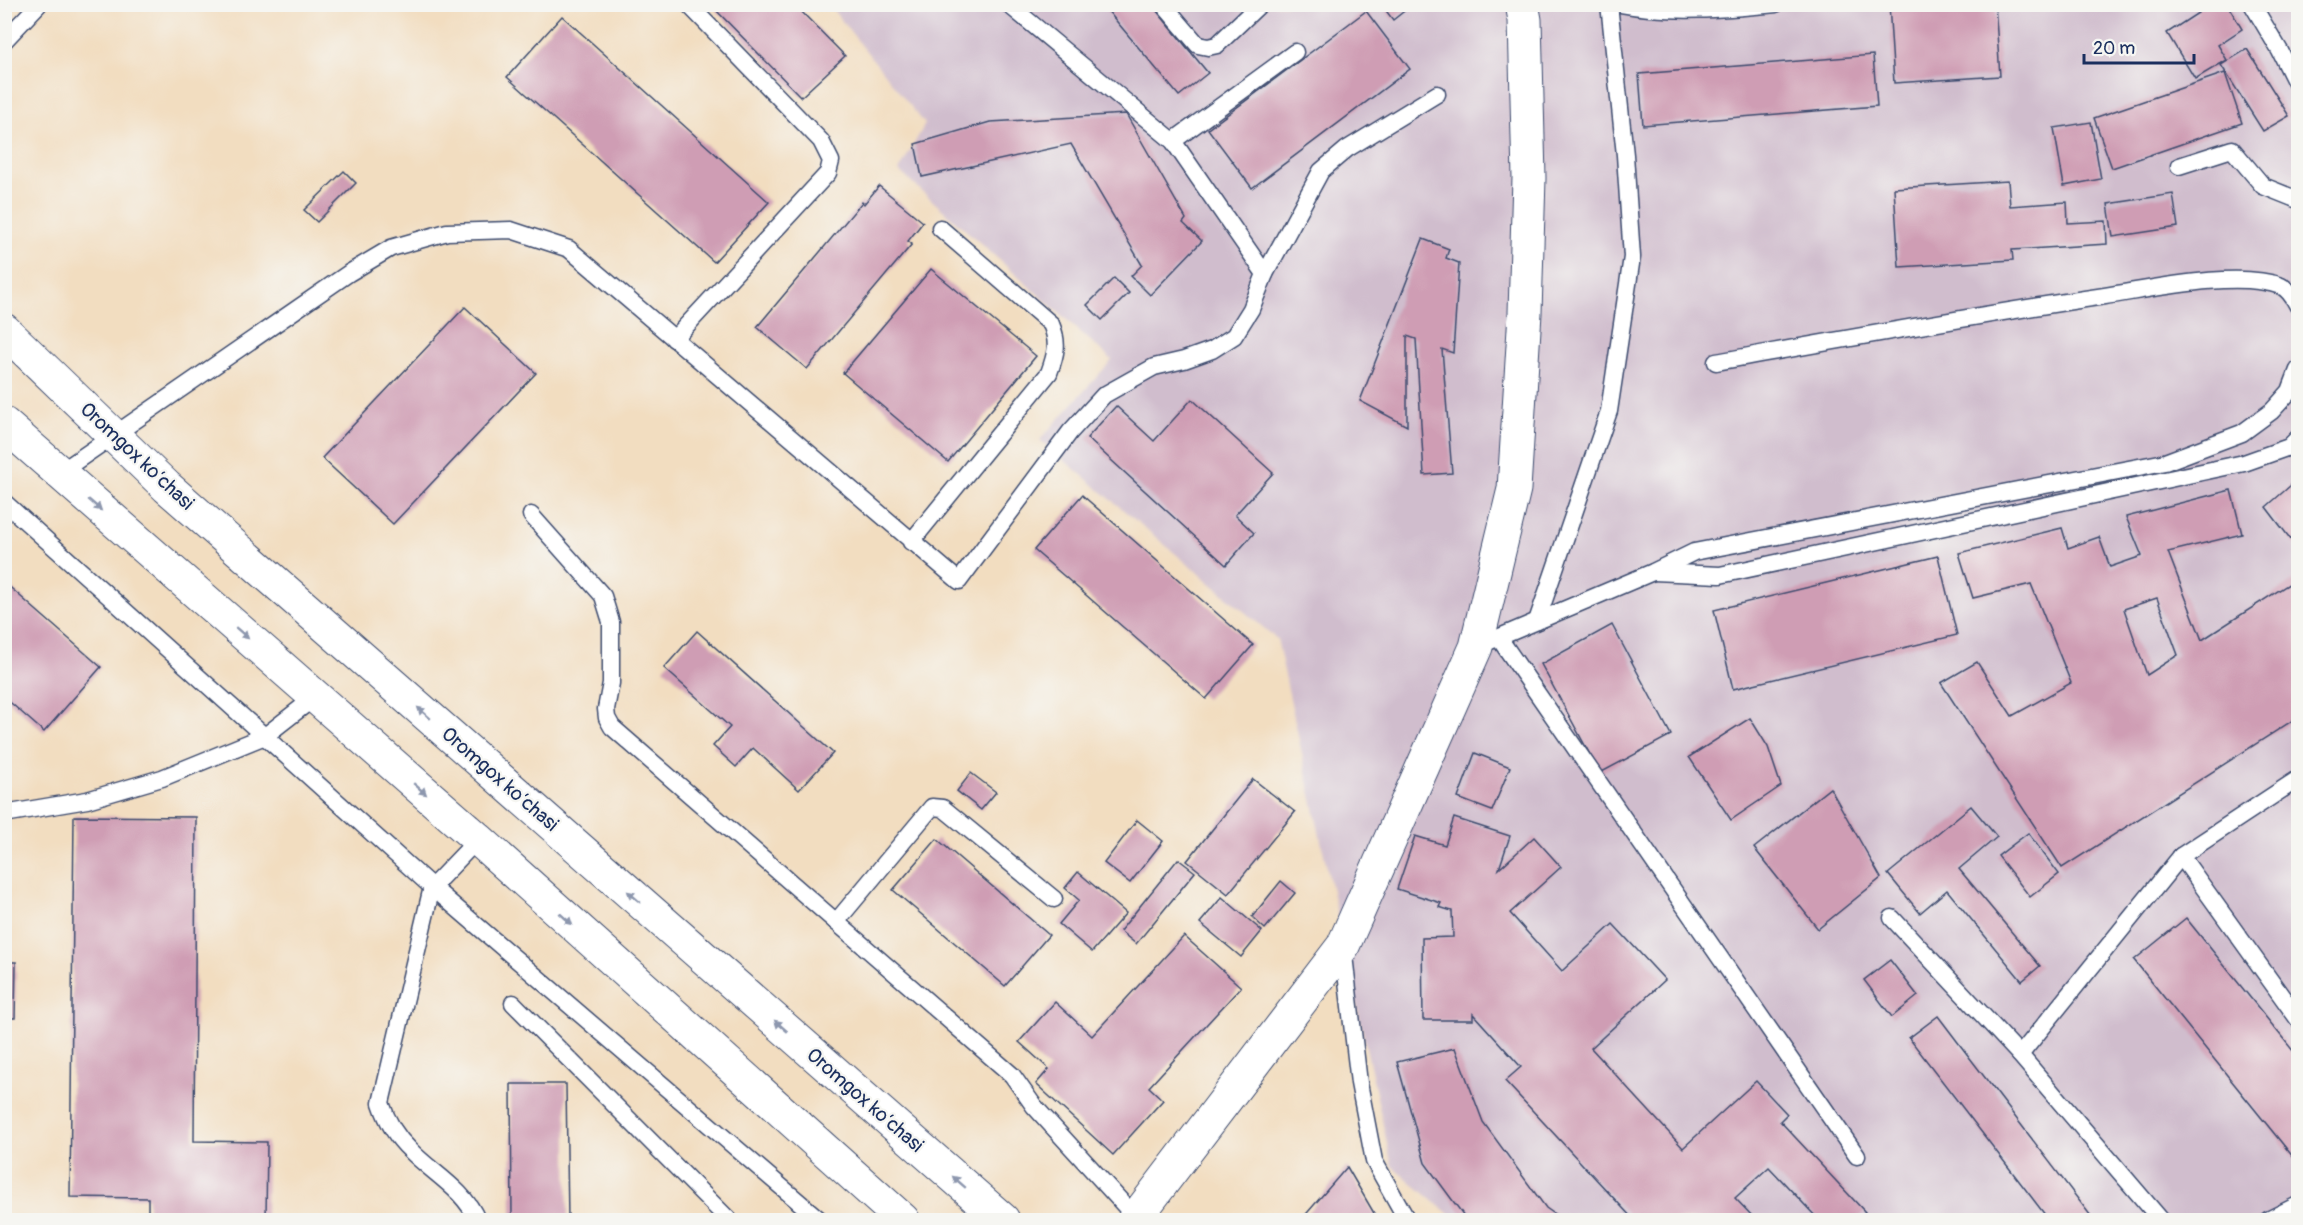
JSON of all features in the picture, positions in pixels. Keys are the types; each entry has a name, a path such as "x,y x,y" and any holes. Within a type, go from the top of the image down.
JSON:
{"main road":[{"path":"1136,1220 1343,946 1488,642 1515,477 1525,313 1529,178 1525,20 1522,4"},
{"name":"Oromgox ko‘chasi","path":"4,330 167,487 1003,1221"},
{"path":"4,424 478,839 903,1221"}],"lane":[{"path":"4,41 39,4"},
{"path":"674,339 828,173 831,161 821,141 688,4"},
{"path":"1008,4 1173,141 1265,274"},
{"path":"1163,4 1198,45 1208,47 1217,45 1260,4"},
{"path":"1537,621 1609,411 1632,257 1625,155 1609,4"},
{"path":"1620,4 1650,10 1716,10 1776,4"},
{"path":"2252,4 2298,87"},
{"path":"1173,141 1295,52"},
{"path":"59,472 349,273 391,248 447,232 511,230 569,249 958,581 1070,432 1104,396 1154,367 1212,350 1234,336 1251,309 1265,274 1321,171 1347,149 1437,94"},
{"path":"2179,166 2232,149 2263,186 2298,200"},
{"path":"911,542 1049,374 1058,351 1056,336 1051,324 940,228"},
{"path":"1716,362 2020,309 2219,280 2255,282 2282,287 2293,295 2298,306"},
{"path":"1857,1156 1488,642 1653,572 1694,552 2165,462 2242,433 2272,411 2290,391 2298,370"},
{"path":"1653,572 1720,575 2244,463 2289,447 2298,438"},
{"path":"4,502 432,887 820,1221"},
{"path":"531,515 603,596 611,622 611,683 606,709 612,728 1012,1075 1034,1106 1136,1220"},
{"path":"4,814 87,800 162,778 265,736 315,697"},
{"path":"2020,1055 2181,856 2298,778"},
{"path":"836,922 932,807 943,807 1054,899"},
{"path":"477,1221 464,1198 401,1141 381,1103 432,887 478,839"},
{"path":"2181,856 2298,1019"},
{"path":"1892,918 2020,1055 2161,1221"},
{"path":"1343,946 1359,1083 1374,1161 1407,1221"},
{"path":"513,1003 729,1221"},
{"path":"2268,1221 2298,1205"}],"shaded area":[{"path":"829,5 2298,5 2298,1220 1456,1220 1392,1166 1277,639 1040,440 1112,360 899,171 925,124"}],"building":[{"path":"1102,4 1151,4 1208,73 1179,96"},
{"path":"1381,4 1413,4 1393,20"},
{"path":"1889,4 1995,4 2000,76 1894,83"},
{"path":"2193,4 2227,4 2242,29 2218,45 2227,60 2195,79 2167,33 2198,13"},
{"path":"711,5 795,5 845,56 801,97"},
{"path":"1366,11 1410,69 1252,188 1208,129"},
{"path":"562,16 769,202 714,262 507,77"},
{"path":"2247,49 2289,116 2263,131 2221,65"},
{"path":"1873,55 1877,106 1643,125 1639,74"},
{"path":"2225,73 2242,123 2112,168 2094,118"},
{"path":"1126,114 1186,219 1183,223 1202,241 1150,295 1131,276 1142,265 1071,144 922,177 915,144 990,122"},
{"path":"2091,122 2101,179 2064,186 2054,128"},
{"path":"344,171 356,183 317,222 304,210"},
{"path":"2008,181 2010,206 2067,202 2068,223 2106,221 2107,244 2012,250 2013,260 1899,267 1894,188"},
{"path":"879,186 923,222 908,241 912,244 807,369 757,327 862,202 864,204"},
{"path":"2173,194 2178,227 2113,237 2108,204"},
{"path":"1423,239 1449,249 1446,258 1459,263 1453,353 1442,349 1452,473 1424,475 1416,339 1407,336 1407,426 1360,401"},
{"path":"931,269 1036,356 948,462 843,373"},
{"path":"1114,278 1129,293 1102,320 1087,305"},
{"path":"465,307 536,373 393,524 322,458"},
{"path":"1192,399 1273,473 1235,515 1254,533 1226,565 1087,438 1116,406 1154,441"},
{"path":"2298,479 2298,549 2266,507"},
{"path":"2231,490 2242,534 2168,552 2202,640 2298,578 2298,717 2062,868 1941,683 1977,662 2012,716 2071,683 2031,584 1973,598 1959,553 2062,528 2068,548 2099,537 2110,567 2142,556 2126,517","holes":["2157,598 2178,655 2147,675 2124,609"]},
{"path":"1082,495 1253,645 1206,699 1034,550"},
{"path":"1938,556 1957,635 1733,689 1714,610"},
{"path":"4,582 101,667 44,732 4,697"},
{"path":"1612,625 1671,735 1600,773 1541,664"},
{"path":"697,631 833,753 799,790 753,748 736,767 713,746 730,727 664,668"},
{"path":"1750,718 1768,747 1781,786 1731,820 1689,757"},
{"path":"1475,753 1510,767 1492,811 1458,798"},
{"path":"971,773 996,792 981,810 957,791"},
{"path":"1253,779 1295,812 1228,894 1187,861"},
{"path":"1830,788 1881,878 1818,929 1754,848"},
{"path":"1971,806 1997,837 1959,869 2040,966 2022,981 1947,890 1920,913 1888,874"},
{"path":"74,816 196,817 194,1141 267,1142 266,1220 148,1220 148,1198 70,1197"},
{"path":"1454,818 1510,836 1499,869 1534,837 1561,867 1510,913 1562,971 1613,924 1665,980 1591,1048 1683,1148 1756,1081 1787,1114 1780,1121 1865,1212 1856,1220 1819,1220 1769,1167 1735,1198 1756,1220 1634,1220 1505,1081 1521,1067 1473,1014 1473,1020 1423,1020 1422,938 1453,937 1452,911 1439,907 1441,903 1397,889 1415,836 1445,845"},
{"path":"1137,820 1163,841 1130,883 1104,863"},
{"path":"2028,833 2059,874 2030,897 1998,856"},
{"path":"937,839 1049,935 1005,986 893,890"},
{"path":"1178,859 1195,872 1136,944 1120,931"},
{"path":"1078,872 1126,913 1092,952 1059,924 1079,900 1065,888"},
{"path":"1281,881 1295,893 1265,929 1252,917"},
{"path":"1222,897 1262,931 1241,957 1200,923"},
{"path":"2186,918 2298,1057 2298,1163 2134,960"},
{"path":"1184,936 1241,987 1149,1087 1163,1100 1113,1155 1036,1084 1049,1069 1019,1042 1055,1002 1092,1036"},
{"path":"1890,960 1918,996 1892,1017 1864,980"},
{"path":"4,962 16,962 15,1018 4,1018"},
{"path":"1938,1016 2094,1220 2049,1220 1909,1038"},
{"path":"1455,1048 1483,1122 1546,1208 1563,1220 1467,1220 1425,1163 1397,1062"},
{"path":"511,1084 566,1084 568,1220 512,1220"},
{"path":"1347,1167 1378,1220 1301,1220"}]}
